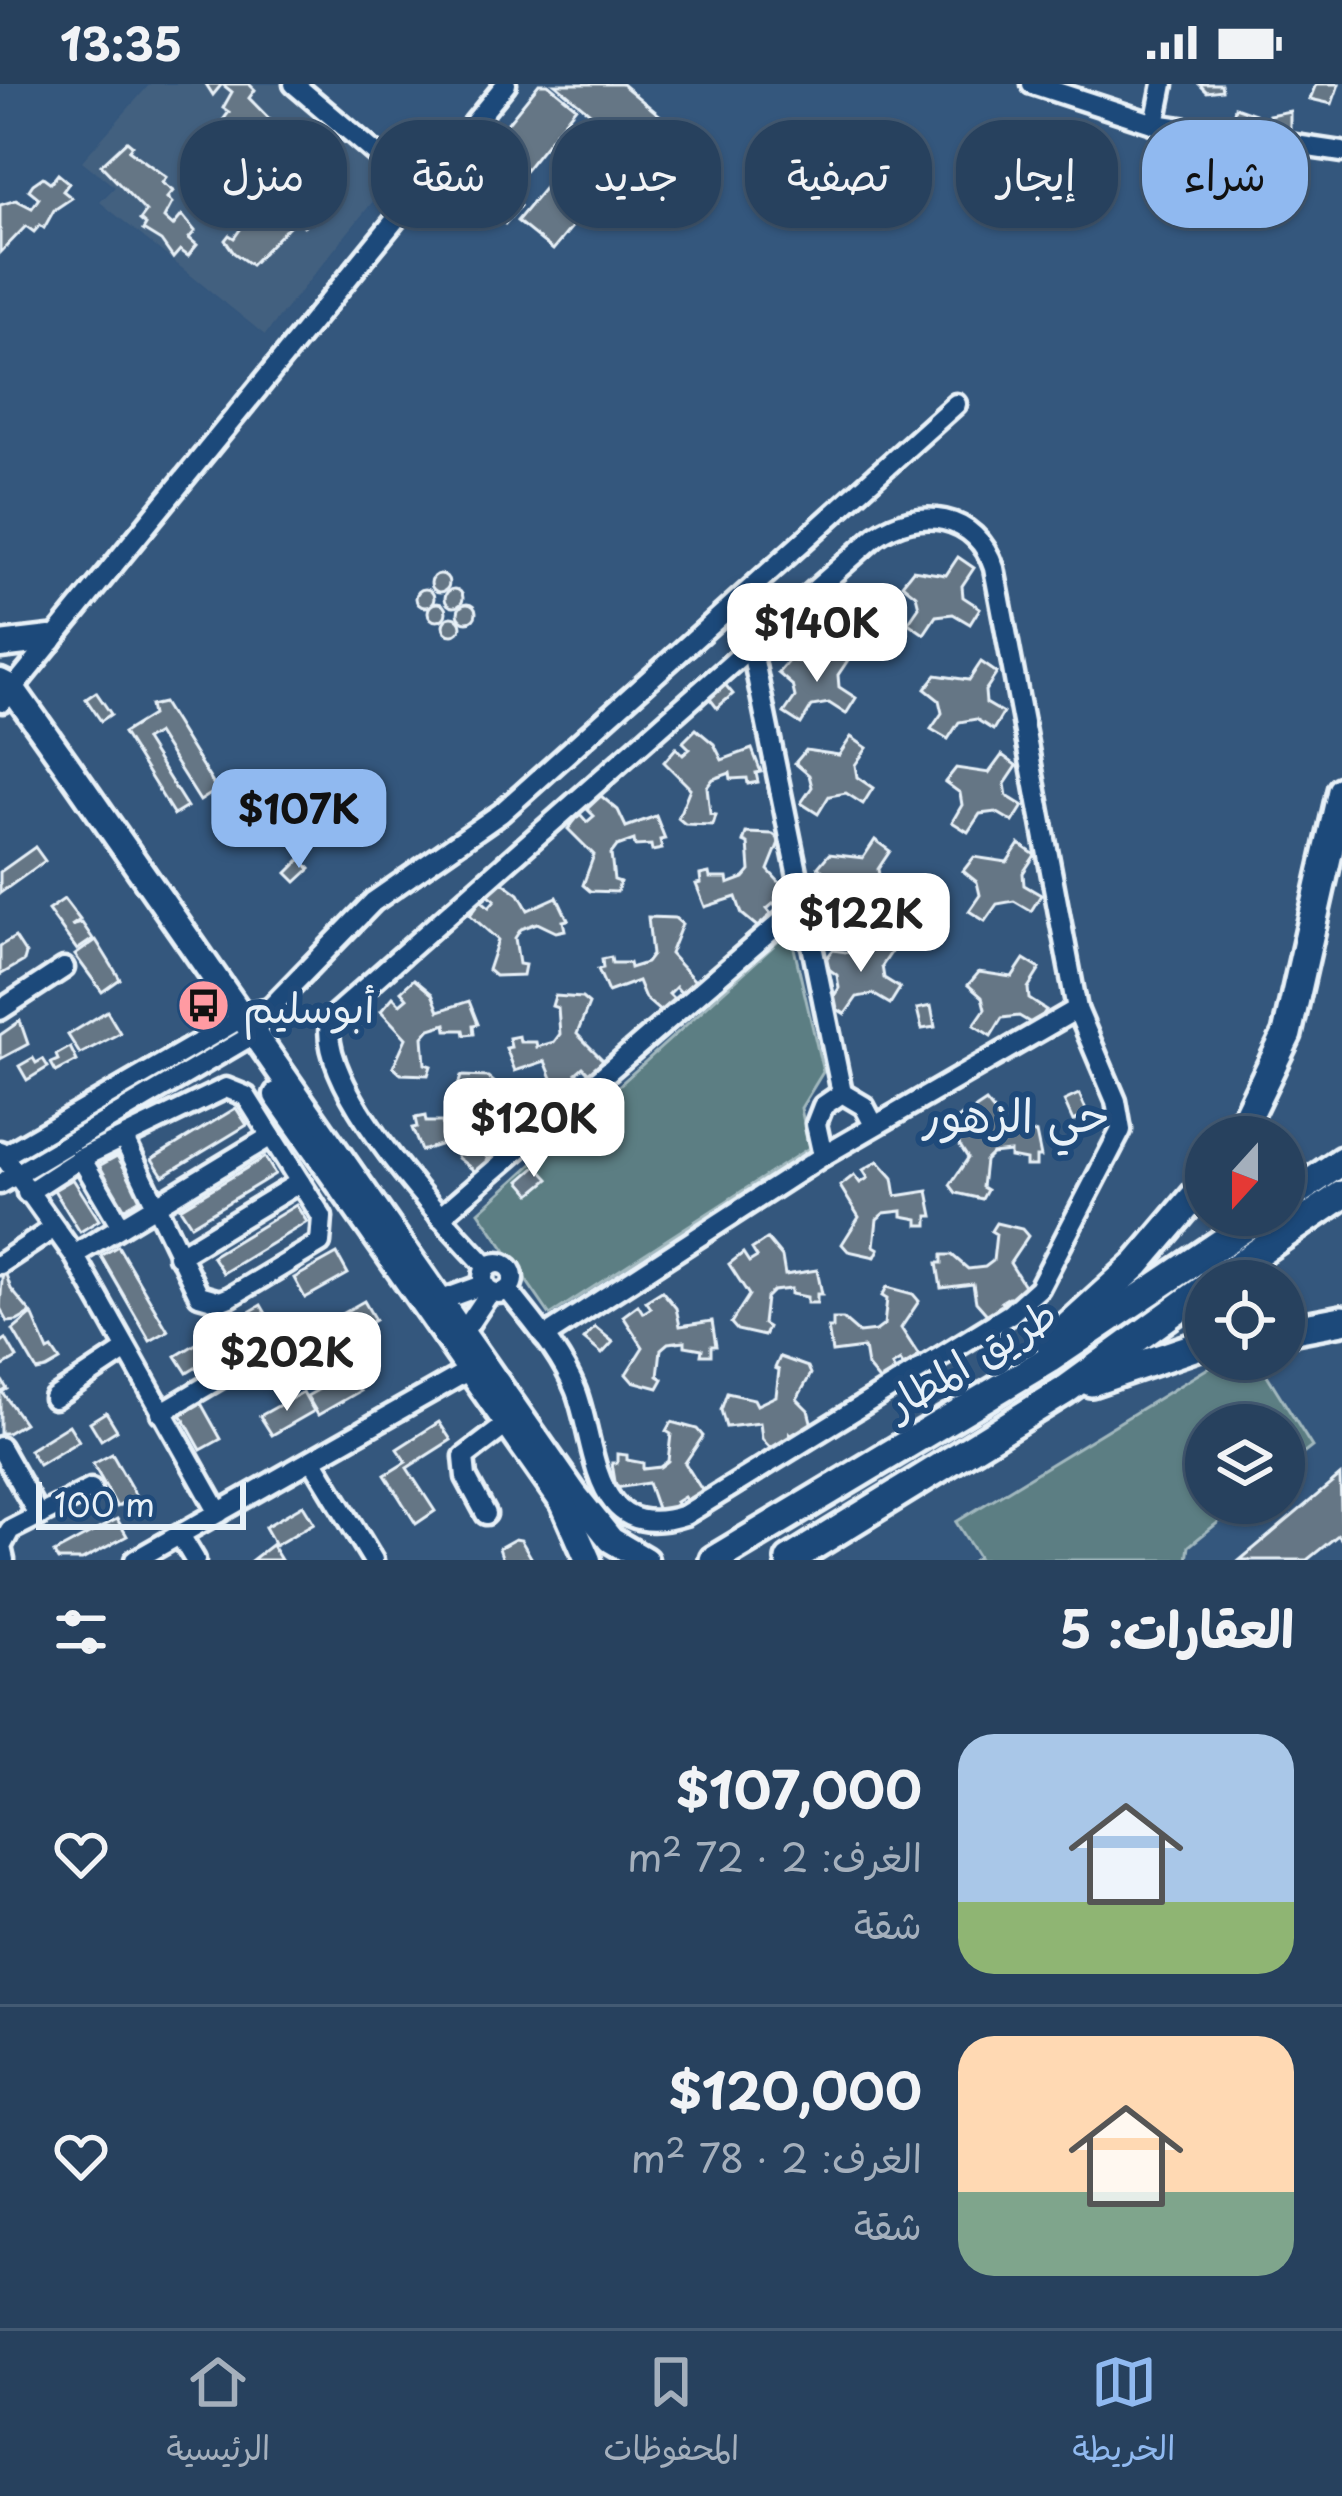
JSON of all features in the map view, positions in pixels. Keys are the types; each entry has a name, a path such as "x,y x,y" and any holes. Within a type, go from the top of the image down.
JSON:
{"highway":[{"path":"1247,1116 1287,1034 1342,791"},
{"path":"1305,1187 1342,1161"},
{"path":"1247,1260 1342,1195"},
{"path":"1011,1377 1137,1264 1185,1208"},
{"name":"طريق المطار","path":"714,1560 1011,1377 1067,1348 1232,1236"},
{"name":"طريق المطار","path":"790,1560 1064,1391 1185,1303"},
{"path":"1305,1327 1342,1320"},
{"path":"1064,1391 1185,1350"}],"main road":[{"path":"0,645 50,638"},
{"path":"4,693 569,1499 588,1560"},
{"path":"242,1031 464,1331 506,1425 611,1540 645,1560"}],"street":[{"path":"294,84 371,149"},
{"path":"477,120 506,84"},
{"path":"1032,84 1143,120"},
{"path":"1156,120 1163,84"},
{"path":"1308,147 1342,152"},
{"path":"4,693 389,228"},
{"path":"7,1180 242,1031 385,892 501,813 956,404"},
{"path":"939,518 977,538 994,568 1077,1010 1116,1101 1120,1130 1111,1157 1039,1288 1010,1314 744,1479 665,1522 624,1511 594,1470 575,1388 544,1336 492,1284 398,1166 331,1058 332,1018 875,536 902,520 939,518"},
{"path":"751,646 842,1093 864,1106 874,1125"},
{"path":"440,1217 803,903"},
{"path":"0,1010 64,968"},
{"path":"544,1336 823,1156 1077,1010"},
{"path":"220,1513 74,1255 27,1193 7,1180 1,1154 242,1031"},
{"path":"27,1193 81,1158 199,1096 226,1088 246,1096 325,1226 314,1249 220,1301 199,1295 124,1139"},
{"path":"823,1156 819,1112 842,1093"},
{"path":"74,1255 272,1136"},
{"path":"81,1158 121,1226"},
{"path":"178,1256 300,1182"},
{"path":"0,1264 54,1228"},
{"path":"442,1300 492,1284"},
{"path":"464,1331 492,1284"},
{"path":"161,1412 304,1328"},
{"path":"54,1398 127,1350"},
{"path":"135,1560 477,1366"},
{"path":"486,1514 466,1477 464,1457 506,1425"},
{"path":"0,1447 39,1516"},
{"path":"313,1461 374,1560"},
{"path":"4,1560 1,1547 10,1530 91,1489"},
{"path":"179,1535 195,1560"}],"shaded area":[{"path":"150,84 289,84 336,120 180,120 180,228 347,228 347,129 371,147 371,204 265,335 100,202 115,187 82,161"}],"green space":[{"path":"790,931 823,1072 801,1108 809,1148 550,1315 479,1212"},
{"path":"1189,1380 1270,1380 1285,1404 1185,1404 1185,1524 1216,1524 1189,1546 1187,1560 974,1560 978,1557 956,1522"}],"building":[{"path":"222,84 249,84 255,90 249,98 271,120 223,120 229,112 223,108 232,92"},
{"path":"539,84 548,84 576,107 566,120 552,120 552,137 528,167 528,120 510,120"},
{"path":"555,84 622,84 665,120 598,120"},
{"path":"1199,84 1221,84 1222,90 1207,92"},
{"path":"1316,84 1339,84 1332,104 1310,99"},
{"path":"1235,107 1255,114 1253,120 1233,120"},
{"path":"1290,111 1290,120 1270,120 1269,115"},
{"path":"127,141 132,145 129,150 166,177 162,183 173,191 164,218 173,226 180,217 180,228 195,231 189,238 197,245 188,256 180,250 173,258 161,241 143,230 146,225 140,220 146,212 101,165"},
{"path":"58,174 69,183 63,191 72,198 54,210 44,228 40,225 34,232 26,226 0,253 0,205 16,200 32,208 39,198 29,190 33,184 43,177 51,183"},
{"path":"552,179 552,228 571,228 553,250 526,228 528,208"},
{"path":"241,228 287,228 251,265 225,240 229,235 234,238"},
{"path":"958,557 974,568 962,586 963,597 980,608 970,624 953,614 936,616 924,634 908,623 919,607 916,595 902,584 913,570 946,575"},
{"path":"440,574 449,583 440,592 431,583"},
{"path":"425,589 434,598 425,607 416,598"},
{"path":"454,589 463,598 454,607 445,598"},
{"path":"839,600 849,613 833,626 823,614"},
{"path":"437,603 446,612 437,621 428,612"},
{"path":"467,604 476,613 467,622 458,613"},
{"path":"452,617 461,626 452,635 443,626"},
{"path":"834,647 850,657 838,675 839,687 856,698 846,714 829,703 812,706 801,724 784,713 795,697 792,685 778,673 789,660 822,665"},
{"path":"981,662 997,673 985,691 986,703 1003,713 993,730 976,719 959,722 948,739 931,729 942,713 939,700 925,689 936,675 969,680"},
{"path":"723,682 733,694 717,708 707,695"},
{"path":"96,692 111,714 101,721 86,699"},
{"path":"163,703 217,790 200,801 157,733 145,740 187,807 174,815 123,733 152,715 150,706"},
{"path":"696,729 714,744 722,760 752,749 761,772 756,773 758,782 748,784 747,778 731,779 730,773 713,779 707,787 710,814 716,815 713,825 685,824 678,818 690,788 664,762 676,748 683,755 690,749 683,742"},
{"path":"851,737 867,748 855,765 857,777 873,788 863,804 846,793 829,796 818,814 801,803 812,787 809,775 795,763 806,750 839,755"},
{"path":"1002,755 1017,766 1005,784 1007,796 1023,806 1013,822 996,812 980,814 968,832 952,822 962,805 960,793 945,782 956,768 989,773"},
{"path":"601,796 618,810 626,827 656,816 665,839 660,840 662,849 652,851 651,845 635,846 634,840 617,846 611,854 614,880 620,882 617,892 590,891 583,885 594,855 568,829 580,814 587,822 594,816 587,809"},
{"path":"746,833 773,834 780,840 768,870 793,897 781,911 774,903 767,909 773,916 760,929 742,914 736,897 705,907 696,884 701,883 700,875 709,873 710,878 727,878 728,884 744,878 750,871 748,844 743,842"},
{"path":"875,840 890,851 878,869 880,881 896,891 886,908 869,897 853,900 841,918 825,907 835,891 833,879 818,867 829,854 863,858"},
{"path":"1019,844 1035,855 1023,873 1024,885 1041,895 1031,911 1014,901 997,904 985,921 969,911 980,895 977,882 963,871 974,857 1007,862"},
{"path":"35,847 45,861 0,893 0,872"},
{"path":"301,859 310,869 296,882 287,873"},
{"path":"501,881 519,894 528,910 557,897 568,920 563,921 565,930 556,932 537,923 521,929 515,938 519,964 525,965 523,975 495,976 488,970 498,940 470,915 481,900 489,907 495,900 488,894"},
{"path":"64,899 80,920 71,926 82,923 93,939 77,950 48,910"},
{"path":"648,917 675,918 682,924 670,954 695,981 683,995 676,987 669,994 676,1001 662,1013 645,998 638,981 608,992 598,969 603,968 602,959 611,957 612,963 629,963 630,968 646,963 652,955"},
{"path":"15,937 26,954 24,961 0,975 0,946"},
{"path":"879,937 894,948 882,966 884,978 900,988 890,1004 873,994 857,997 845,1014 829,1004 839,988 837,975 822,964 833,950 866,955"},
{"path":"96,940 120,979 102,992 75,955"},
{"path":"1024,959 1040,969 1028,988 1029,999 1046,1010 1036,1026 1019,1016 1002,1018 991,1036 974,1025 985,1009 982,997 968,985 979,972 1012,977"},
{"path":"414,979 432,994 439,1011 469,1001 478,1024 473,1025 474,1034 465,1035 464,1030 447,1030 446,1024 430,1029 423,1037 425,1064 431,1066 428,1075 401,1074 393,1067 406,1038 381,1011 393,997 400,1004 407,998 401,991"},
{"path":"555,996 582,998 589,1004 577,1034 603,1060 590,1074 583,1067 576,1073 583,1080 570,1092 552,1078 545,1061 515,1071 506,1048 511,1047 509,1038 519,1036 520,1042 536,1042 537,1047 554,1042 560,1034 558,1008 552,1006"},
{"path":"931,1006 935,1027 922,1029 917,1009"},
{"path":"107,1011 120,1033 80,1054 68,1035"},
{"path":"20,1021 28,1044 0,1059 0,1035"},
{"path":"70,1047 77,1061 56,1072 51,1063"},
{"path":"33,1058 36,1063 43,1059 48,1067 27,1080 19,1066"},
{"path":"461,1076 488,1077 495,1083 483,1114 509,1140 496,1154 489,1147 483,1153 489,1160 476,1172 458,1158 451,1141 421,1151 412,1128 417,1127 415,1118 425,1116 426,1122 442,1122 443,1127 460,1122 466,1102 464,1088 458,1086"},
{"path":"1079,1094 1088,1114 1073,1121 1064,1101"},
{"path":"986,1102 1001,1120 1004,1137 1036,1133 1041,1157 1036,1157 1036,1166 1026,1166 1026,1160 1010,1157 1010,1152 992,1154 985,1161 982,1187 987,1190 982,1199 956,1193 950,1185 968,1158 948,1127 962,1116 968,1125 976,1120 971,1112"},
{"path":"236,1108 247,1125 163,1176 152,1159"},
{"path":"117,1156 142,1198 123,1209 97,1167"},
{"path":"265,1157 275,1174 191,1225 180,1208"},
{"path":"878,1161 893,1178 896,1196 928,1191 933,1216 928,1216 928,1225 918,1225 918,1219 902,1216 902,1211 884,1213 877,1219 875,1257 848,1251 842,1244 859,1217 840,1186 854,1175 860,1183 868,1178 863,1170"},
{"path":"537,1166 549,1179 531,1194 520,1181"},
{"path":"73,1179 99,1220 80,1232 54,1190"},
{"path":"296,1205 307,1222 223,1273 212,1256"},
{"path":"996,1223 1022,1229 1028,1236 1010,1263 1030,1295 1015,1306 1009,1297 1001,1302 1006,1310 991,1319 976,1302 973,1284 941,1288 937,1263 942,1263 942,1255 952,1255 968,1269 985,1267 993,1261 996,1234 991,1231"},
{"path":"767,1239 782,1257 785,1275 817,1270 822,1294 817,1294 817,1303 807,1303 807,1297 791,1294 791,1289 773,1291 766,1298 764,1336 737,1330 731,1323 749,1295 729,1264 743,1253 749,1262 757,1257 752,1249"},
{"path":"118,1246 168,1331 150,1341 101,1256"},
{"path":"337,1254 348,1274 305,1298 294,1278"},
{"path":"3,1266 11,1289 31,1313 17,1321 8,1322 0,1308"},
{"path":"887,1287 913,1294 919,1301 901,1328 921,1359 906,1370 900,1361 892,1366 897,1374 882,1384 867,1366 864,1348 832,1352 828,1328 833,1328 833,1319 843,1319 859,1333 876,1331 884,1325 887,1299 882,1296"},
{"path":"662,1291 676,1308 680,1326 712,1321 716,1346 711,1346 711,1355 701,1355 702,1349 685,1346 685,1341 668,1343 661,1349 658,1376 663,1379 658,1388 632,1381 626,1374 643,1347 623,1316 638,1305 643,1313 651,1308 646,1301"},
{"path":"364,1301 375,1320 333,1345 322,1325"},
{"path":"261,1305 271,1322 187,1373 176,1356"},
{"path":"32,1314 48,1351 52,1349 60,1361 37,1371 13,1330"},
{"path":"595,1327 613,1342 602,1354 584,1339"},
{"path":"6,1339 17,1358 0,1368 0,1343"},
{"path":"780,1357 808,1367 811,1374 797,1399 808,1410 813,1429 797,1439 790,1434 791,1443 776,1454 762,1439 760,1423 726,1427 721,1410 727,1393 754,1399 757,1405 776,1396 779,1370 775,1368"},
{"path":"350,1372 360,1391 318,1415 307,1396"},
{"path":"0,1377 7,1389 2,1392 24,1423 7,1433 0,1433"},
{"path":"303,1392 314,1411 272,1435 260,1416"},
{"path":"197,1396 221,1439 201,1450 177,1407"},
{"path":"106,1412 117,1430 101,1440 90,1422"},
{"path":"439,1422 451,1440 407,1468 435,1511 416,1524 385,1475 406,1462 397,1449"},
{"path":"671,1422 697,1429 703,1436 685,1463 705,1495 690,1506 684,1497 676,1502 681,1510 659,1514 648,1483 616,1488 612,1463 617,1463 617,1454 643,1463 643,1469 660,1467 668,1461 671,1434 666,1431"},
{"path":"69,1425 79,1441 39,1465 29,1450"},
{"path":"112,1454 136,1496 117,1507 93,1464"},
{"path":"1340,1476 1342,1540 1338,1535 1307,1560 1240,1560 1283,1524 1305,1524 1305,1505"},
{"path":"303,1505 314,1523 273,1547 281,1560 252,1560 274,1543 265,1527"},
{"path":"117,1519 127,1536 82,1560 58,1560 54,1553"},
{"path":"521,1540 532,1559 503,1560 499,1548"}],"place":[{"name":"أبوسليم","path":"204,1005"}],"district":[{"name":"حي الزهور","path":"1016,1113"}]}
